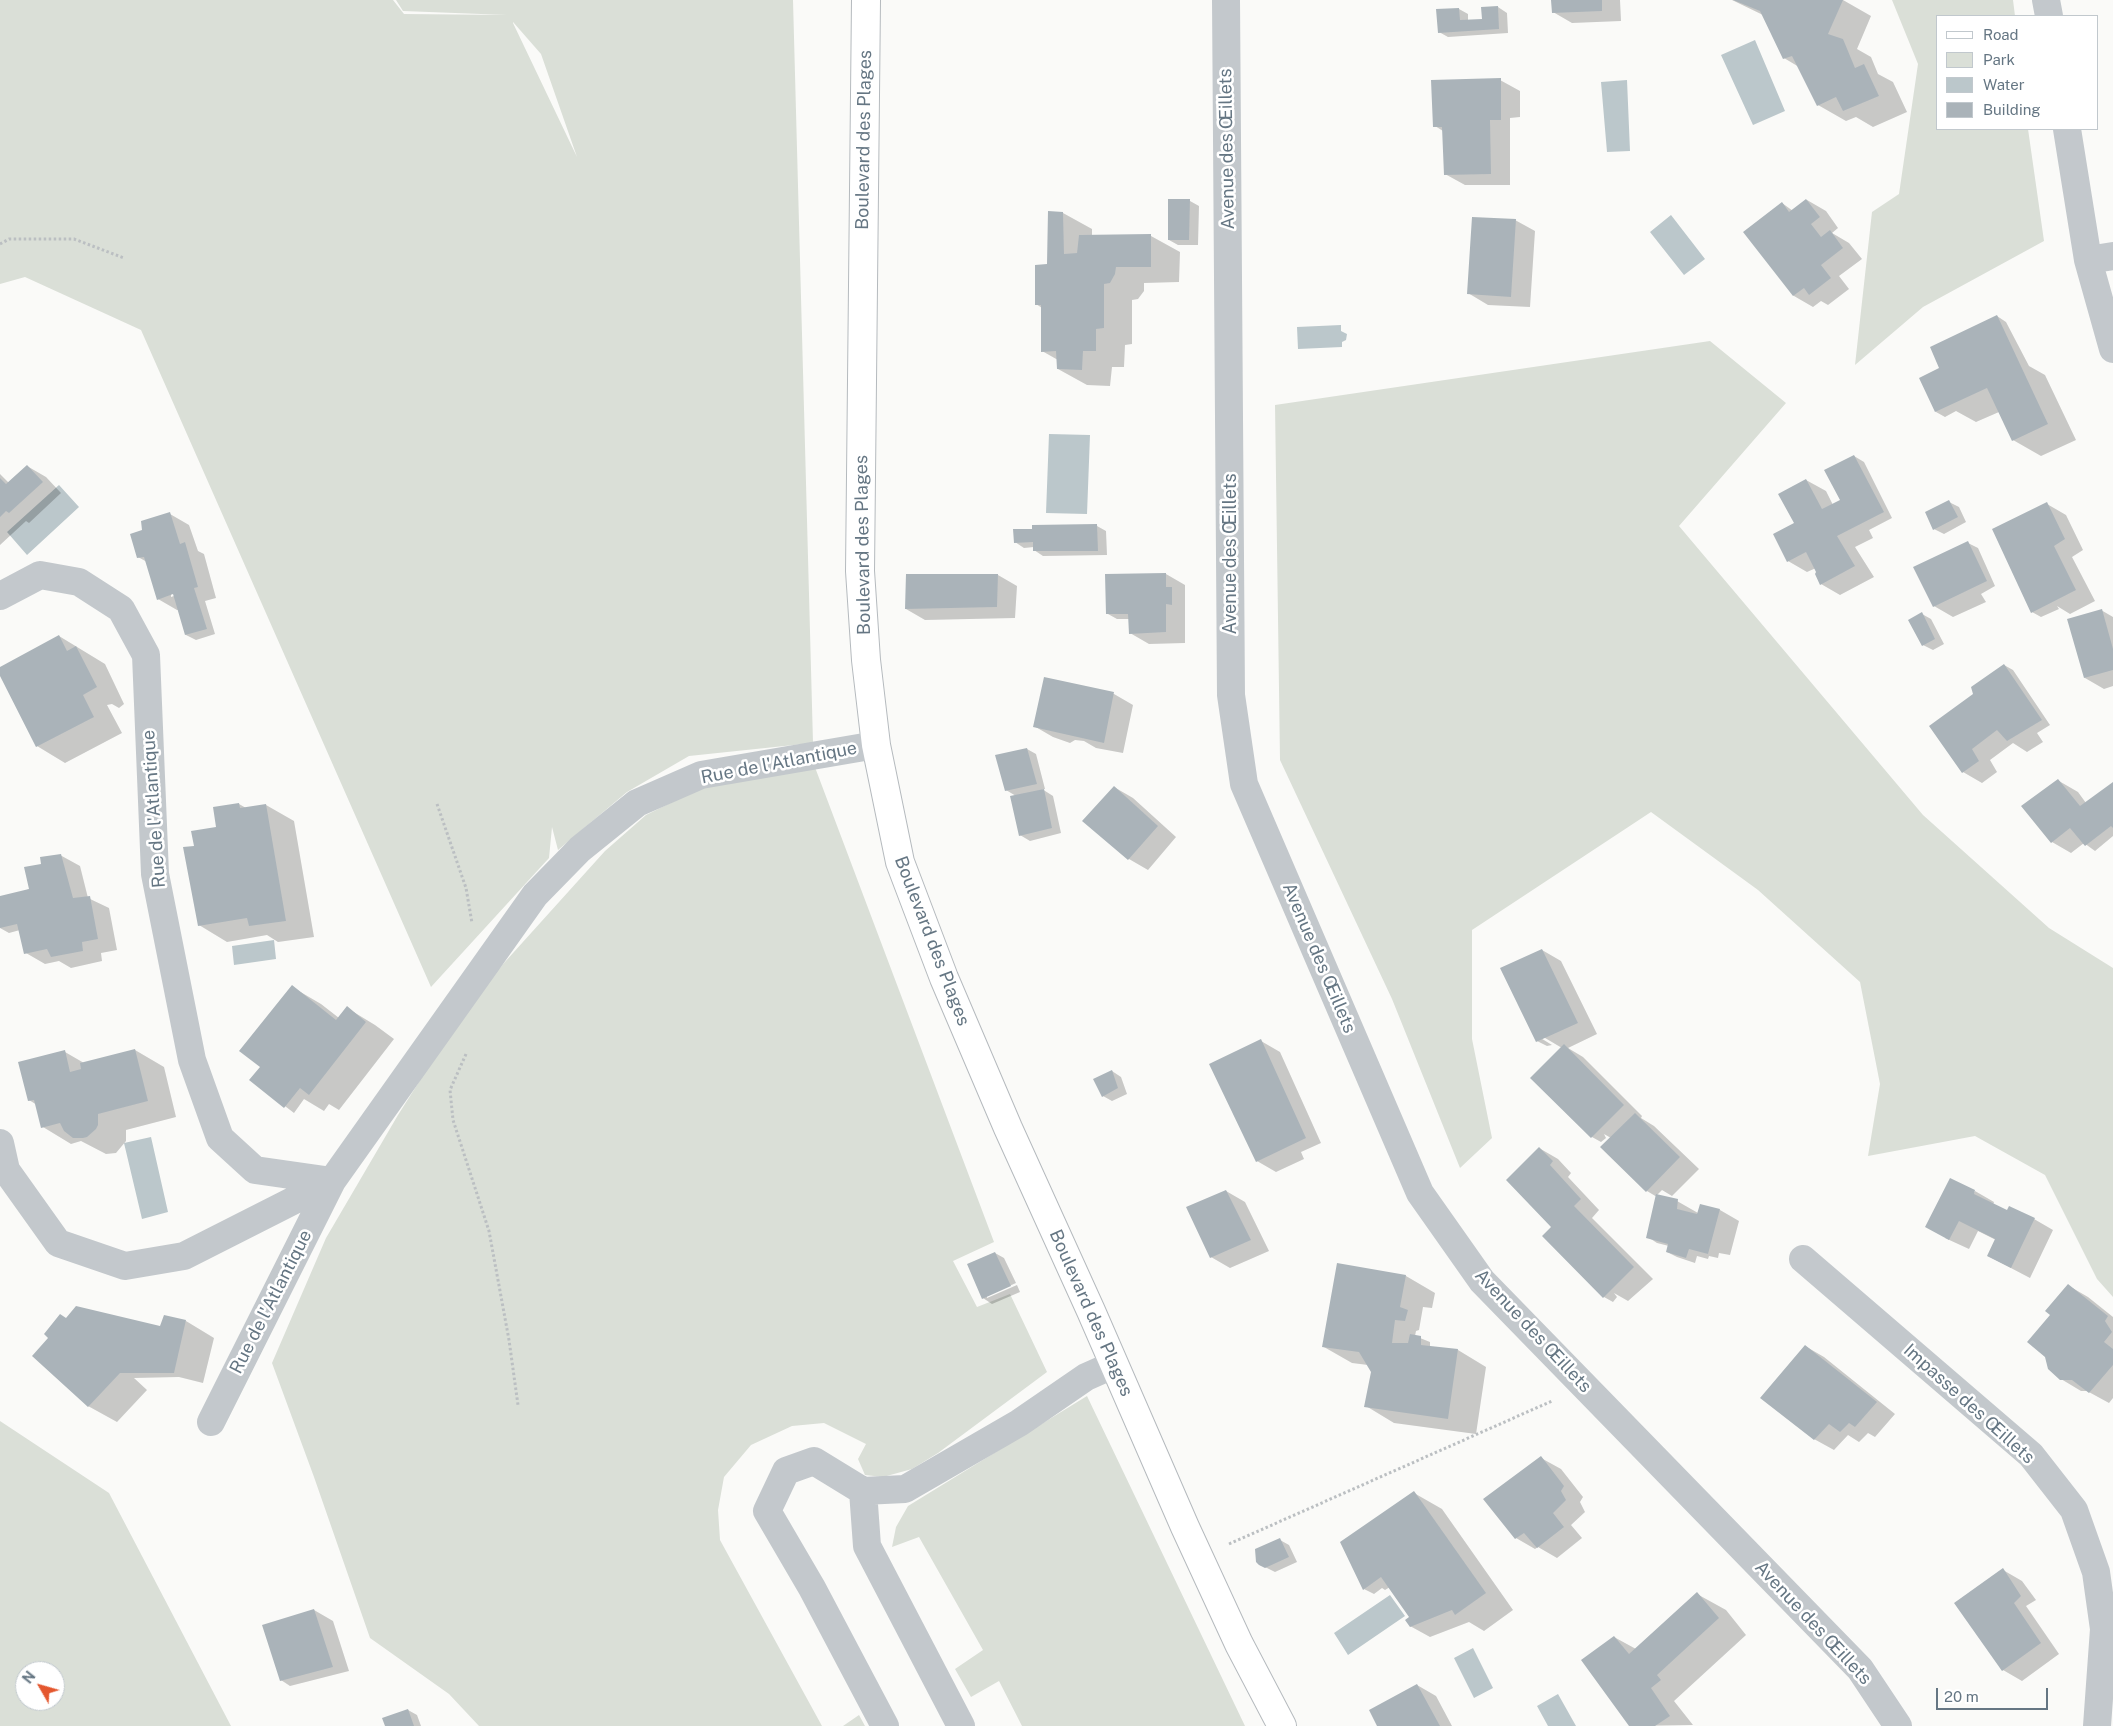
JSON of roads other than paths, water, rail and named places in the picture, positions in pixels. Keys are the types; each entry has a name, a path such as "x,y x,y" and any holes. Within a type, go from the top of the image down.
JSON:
{"main road":[{"name":"Boulevard des Plages","path":"866,0 860,571 866,660 876,745 900,862 930,942 1008,1128 1113,1365 1135,1409 1199,1558 1239,1644 1282,1726"}],"street":[{"name":"Avenue des Œillets","path":"1226,0 1231,694 1244,784 1420,1193 1482,1281 1860,1669 1898,1726"},
{"path":"2046,0 2049,15"},
{"path":"2067,130 2100,258 2113,349"},
{"name":"Rue de l'Atlantique","path":"0,596 40,575 79,582 121,609 146,655 155,874 192,1060 220,1138 255,1170 332,1182"},
{"name":"Rue de l'Atlantique","path":"211,1422 332,1182 535,895 580,849 637,803 701,775 876,745"},
{"name":"Rue de l'Atlantique","path":"0,1144 6,1170 58,1243 125,1266 184,1256 332,1182"},
{"name":"Impasse des Œillets","path":"1803,1259 2031,1455 2074,1510 2096,1572 2104,1629 2098,1726"},
{"path":"885,1726 812,1588 767,1511 786,1471 814,1461 863,1491 905,1489 1019,1423 1086,1377 1113,1365"},
{"path":"863,1491 868,1546 961,1726"}],"water":[{"path":"1755,40 1785,111 1753,125 1721,55"},
{"path":"1627,80 1630,151 1607,152 1601,82"},
{"path":"1671,215 1705,259 1684,275 1650,232"},
{"path":"1341,325 1341,331 1347,334 1346,340 1342,342 1342,347 1298,349 1297,327"},
{"path":"1049,434 1090,435 1087,514 1046,513"},
{"path":"59,485 79,507 27,555 7,532"},
{"path":"274,940 276,959 234,965 232,946"},
{"path":"151,1137 168,1212 142,1219 124,1143"},
{"path":"1390,1595 1405,1616 1348,1655 1334,1633"},
{"path":"1473,1648 1493,1688 1474,1698 1454,1658"},
{"path":"1558,1694 1576,1726 1548,1726 1537,1706"}]}
